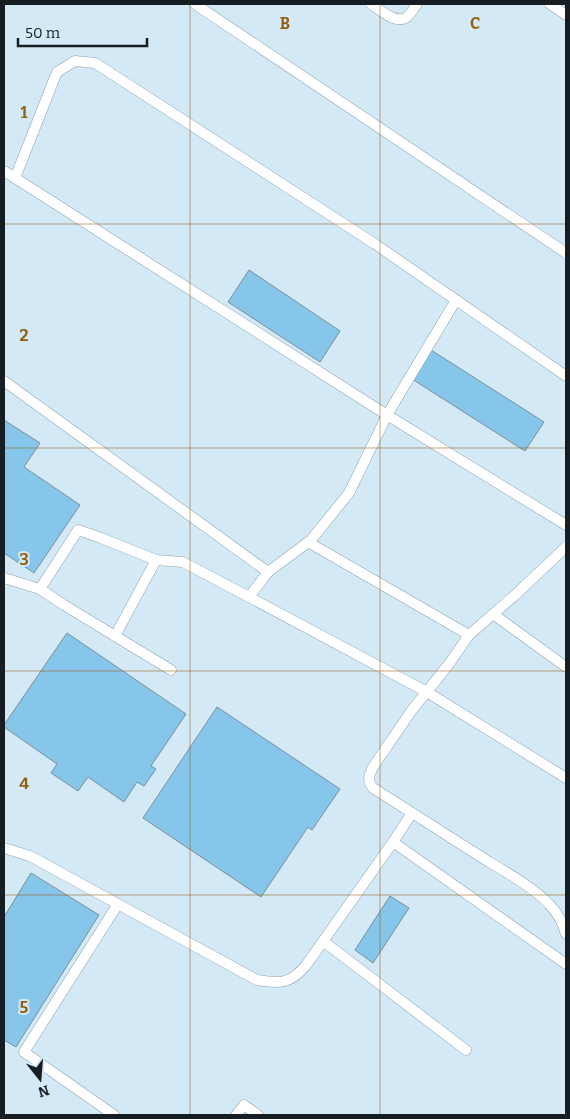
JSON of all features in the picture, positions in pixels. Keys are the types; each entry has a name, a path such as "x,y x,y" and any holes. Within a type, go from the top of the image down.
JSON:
{"lane":[{"path":"195,4 566,253"},
{"path":"371,4 398,20 409,16 417,4"},
{"path":"550,4 566,15"},
{"path":"15,178 56,72 74,61 95,63 375,244 566,376"},
{"path":"4,171 387,415 566,525"},
{"path":"249,597 268,572 312,540 349,493 387,415 456,300"},
{"path":"4,381 268,572"},
{"path":"40,589 78,530 156,560 183,562 427,692 566,778"},
{"path":"308,542 469,635"},
{"path":"566,547 469,635 449,664 412,710 370,773 370,784 373,788 540,895 558,915 566,934"},
{"path":"115,636 156,560"},
{"path":"4,578 40,589 171,670"},
{"path":"493,614 566,668"},
{"path":"4,848 30,856 257,980 274,983 286,982 299,974 412,813"},
{"path":"393,842 566,964"},
{"path":"114,1115 24,1052 118,904"},
{"path":"323,941 466,1050"},
{"path":"236,1115 244,1105 258,1115"}],"building":[{"path":"249,270 340,331 320,362 228,302"},
{"path":"431,350 544,422 525,451 412,379"},
{"path":"4,420 40,443 24,467 80,505 34,573 4,553"},
{"path":"67,633 186,714 151,766 156,769 144,786 137,782 124,802 88,777 78,791 51,773 57,764 4,727"},
{"path":"217,707 340,789 312,830 308,827 261,897 143,818"},
{"path":"31,873 99,915 16,1047 4,1040 4,917"},
{"path":"390,896 409,908 373,963 355,950"}]}
